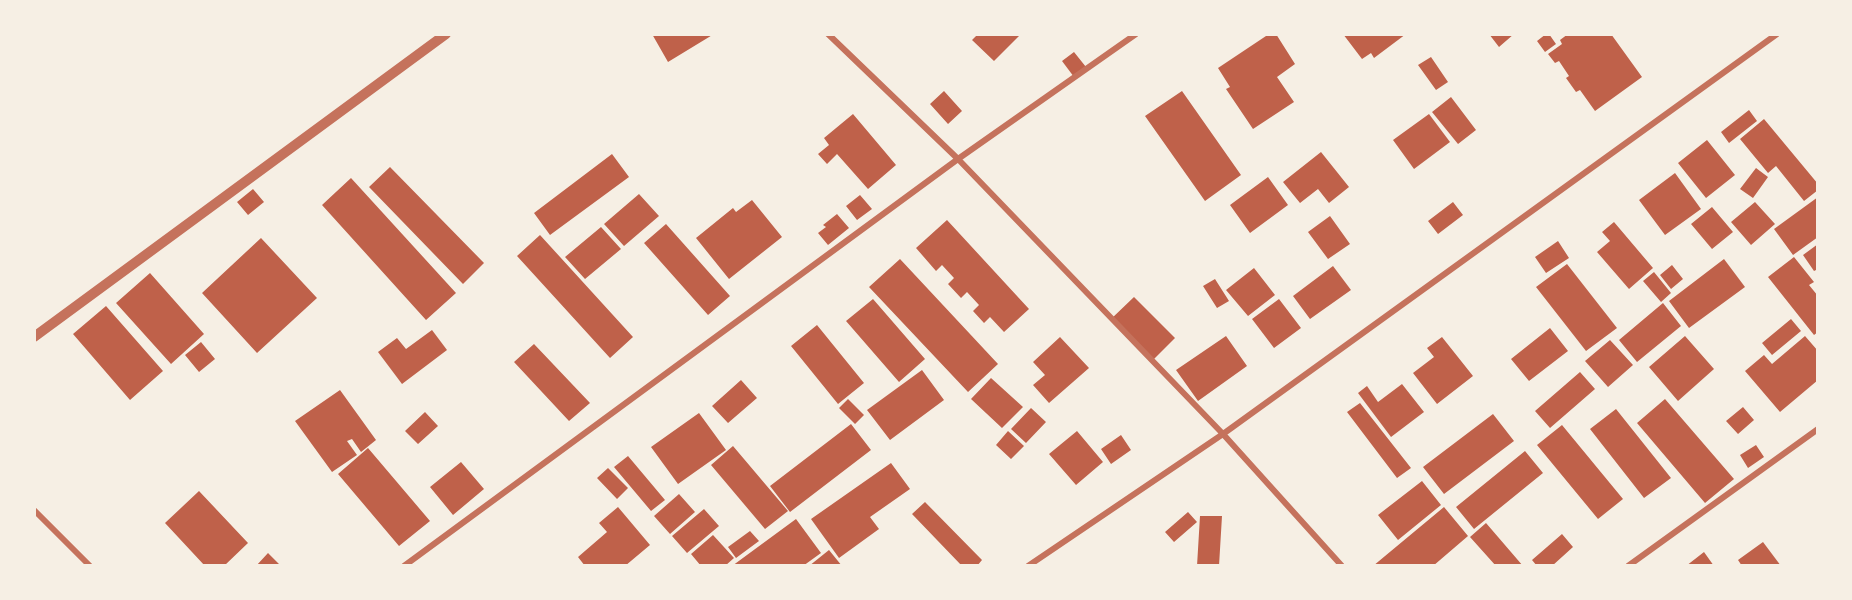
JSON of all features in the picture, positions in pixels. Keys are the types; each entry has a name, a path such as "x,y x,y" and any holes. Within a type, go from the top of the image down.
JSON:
{"street":[{"path":"34,336 447,34"},
{"path":"828,34 958,159 1223,434 1342,566"},
{"path":"404,566 958,159 1136,34"},
{"path":"1028,566 1223,434 1777,34"},
{"path":"1628,566 1818,429"},
{"path":"34,510 90,566"}],"building":[{"path":"652,34 714,34 668,62"},
{"path":"978,34 1018,34 1019,36 994,61 972,40"},
{"path":"1269,34 1276,34 1295,64 1277,77 1294,102 1253,129 1226,89 1230,87 1218,68"},
{"path":"1343,34 1406,34 1374,58 1371,53 1362,59"},
{"path":"1489,34 1514,34 1499,47"},
{"path":"1549,34 1556,44 1545,52 1537,41"},
{"path":"1568,34 1611,34 1642,77 1595,111 1580,90 1576,92 1566,78 1569,76 1559,61 1555,63 1548,54 1562,44 1560,40"},
{"path":"1074,52 1086,67 1074,77 1062,61"},
{"path":"1431,57 1448,82 1436,90 1418,65"},
{"path":"944,91 962,111 948,124 930,104"},
{"path":"1182,91 1241,175 1205,201 1145,116"},
{"path":"1451,97 1476,130 1458,144 1432,112"},
{"path":"1749,110 1757,121 1729,143 1721,132"},
{"path":"853,114 896,165 868,189 837,154 827,164 818,154 829,145 824,138"},
{"path":"1429,114 1450,142 1414,169 1393,140"},
{"path":"1764,119 1818,184 1818,190 1804,201 1776,166 1768,173 1740,139"},
{"path":"1707,140 1735,175 1706,198 1678,163"},
{"path":"1321,152 1349,187 1329,203 1318,189 1300,203 1283,182"},
{"path":"612,154 629,177 550,235 534,213"},
{"path":"390,167 484,263 463,284 369,187"},
{"path":"1756,168 1768,177 1753,198 1740,189"},
{"path":"1675,173 1701,209 1665,235 1639,200"},
{"path":"1268,177 1288,205 1250,233 1230,205"},
{"path":"351,178 456,293 426,320 322,205"},
{"path":"253,189 264,202 248,215 237,202"},
{"path":"639,194 659,216 624,246 604,224"},
{"path":"860,195 872,209 857,220 846,206"},
{"path":"1818,197 1818,237 1793,255 1774,229"},
{"path":"752,200 782,237 729,279 696,238 733,208 736,212"},
{"path":"1453,202 1463,215 1438,234 1428,221"},
{"path":"1755,202 1775,224 1751,245 1731,222"},
{"path":"1712,207 1733,232 1712,249 1691,224"},
{"path":"837,214 849,228 828,245 818,233 826,227 823,225"},
{"path":"1330,216 1350,244 1328,259 1308,232"},
{"path":"947,220 1029,309 1004,332 990,317 984,323 973,311 979,305 967,292 961,298 948,284 954,278 942,265 936,271 916,248"},
{"path":"1614,222 1653,268 1629,289 1597,252 1610,241 1602,232"},
{"path":"666,224 730,296 708,315 644,243"},
{"path":"601,227 621,249 585,279 565,257"},
{"path":"540,235 633,337 610,358 517,256"},
{"path":"261,238 317,298 257,353 202,293"},
{"path":"1558,241 1569,258 1546,273 1535,257"},
{"path":"1818,244 1818,269 1814,271 1803,255"},
{"path":"1794,257 1814,282 1809,285 1818,296 1818,332 1814,335 1768,277"},
{"path":"900,259 998,364 968,392 869,287"},
{"path":"1724,259 1745,287 1689,328 1669,301"},
{"path":"1567,264 1617,328 1586,351 1536,287"},
{"path":"1672,265 1683,279 1671,289 1660,275"},
{"path":"1333,266 1351,290 1310,319 1293,296"},
{"path":"1254,268 1275,295 1248,316 1226,290"},
{"path":"1654,272 1671,293 1661,302 1643,281"},
{"path":"150,273 204,334 171,364 116,303"},
{"path":"1215,279 1229,301 1217,308 1203,286"},
{"path":"1134,297 1175,338 1152,361 1110,320"},
{"path":"873,299 925,359 899,382 846,321"},
{"path":"1279,299 1301,328 1274,348 1252,319"},
{"path":"1663,303 1681,326 1637,362 1619,340"},
{"path":"106,306 163,371 130,400 73,334"},
{"path":"1791,319 1801,331 1772,355 1762,343"},
{"path":"817,325 864,383 838,404 791,346"},
{"path":"1550,328 1568,351 1529,381 1511,359"},
{"path":"432,330 447,350 402,384 378,352 397,338 406,349"},
{"path":"1226,336 1247,366 1198,401 1176,370"},
{"path":"1685,336 1714,369 1678,401 1649,367"},
{"path":"1805,336 1818,351 1818,380 1780,412 1745,371 1764,355 1772,364"},
{"path":"1060,337 1089,368 1049,403 1033,385 1045,375 1033,362"},
{"path":"1442,337 1473,376 1437,404 1413,373 1434,357 1427,348"},
{"path":"1610,340 1633,365 1608,387 1585,361"},
{"path":"201,342 215,359 199,372 185,355"},
{"path":"534,344 590,403 569,421 514,362"},
{"path":"922,370 944,400 890,440 867,410"},
{"path":"1580,372 1595,389 1550,428 1535,411"},
{"path":"991,378 1023,407 1002,428 971,399"},
{"path":"741,380 757,398 728,423 712,406"},
{"path":"1402,384 1424,412 1391,437 1358,393 1367,386 1378,402"},
{"path":"340,390 376,440 361,452 352,439 347,441 357,455 332,472 295,421"},
{"path":"848,399 864,415 855,424 839,408"},
{"path":"1665,399 1734,479 1705,503 1637,423"},
{"path":"1360,403 1411,468 1397,478 1347,412"},
{"path":"1743,407 1754,420 1738,434 1726,421"},
{"path":"1031,408 1046,422 1026,443 1011,429"},
{"path":"1616,409 1671,478 1644,498 1590,429"},
{"path":"425,412 438,426 418,444 405,431"},
{"path":"699,413 726,450 678,484 651,447"},
{"path":"1493,414 1514,441 1444,494 1423,467"},
{"path":"851,424 871,450 790,512 770,486"},
{"path":"1562,425 1623,499 1598,519 1537,445"},
{"path":"1008,431 1024,446 1011,459 996,445"},
{"path":"1077,431 1103,462 1076,485 1049,454"},
{"path":"1121,435 1131,450 1111,464 1101,449"},
{"path":"1756,445 1764,457 1748,468 1740,455"},
{"path":"733,446 788,511 765,529 711,465"},
{"path":"368,448 430,521 399,546 338,474"},
{"path":"1525,451 1543,473 1474,529 1456,507"},
{"path":"628,456 665,500 651,511 614,467"},
{"path":"461,462 484,489 453,515 430,487"},
{"path":"891,463 910,489 870,517 879,529 839,558 811,519"},
{"path":"608,468 628,488 617,499 597,478"},
{"path":"1422,481 1441,505 1398,540 1378,515"},
{"path":"199,491 248,543 224,566 205,566 165,523"},
{"path":"679,494 695,512 670,534 654,516"},
{"path":"925,502 982,560 977,566 962,566 912,514"},
{"path":"618,507 650,545 625,566 585,566 578,557 607,532 599,523"},
{"path":"1444,507 1468,536 1433,566 1373,566"},
{"path":"704,509 719,526 687,553 672,536"},
{"path":"1188,512 1197,522 1174,542 1165,532"},
{"path":"1200,516 1222,516 1219,566 1197,566"},
{"path":"796,519 821,553 803,566 732,566"},
{"path":"1486,523 1523,566 1496,566 1470,537"},
{"path":"750,531 759,541 736,558 728,547"},
{"path":"1562,534 1573,547 1552,566 1537,566 1532,560"},
{"path":"713,535 734,558 725,566 701,566 691,554"},
{"path":"1763,542 1781,566 1742,566 1738,560"},
{"path":"829,550 842,566 809,566"},
{"path":"1704,552 1714,566 1686,566"},
{"path":"268,553 281,566 256,566"}]}
